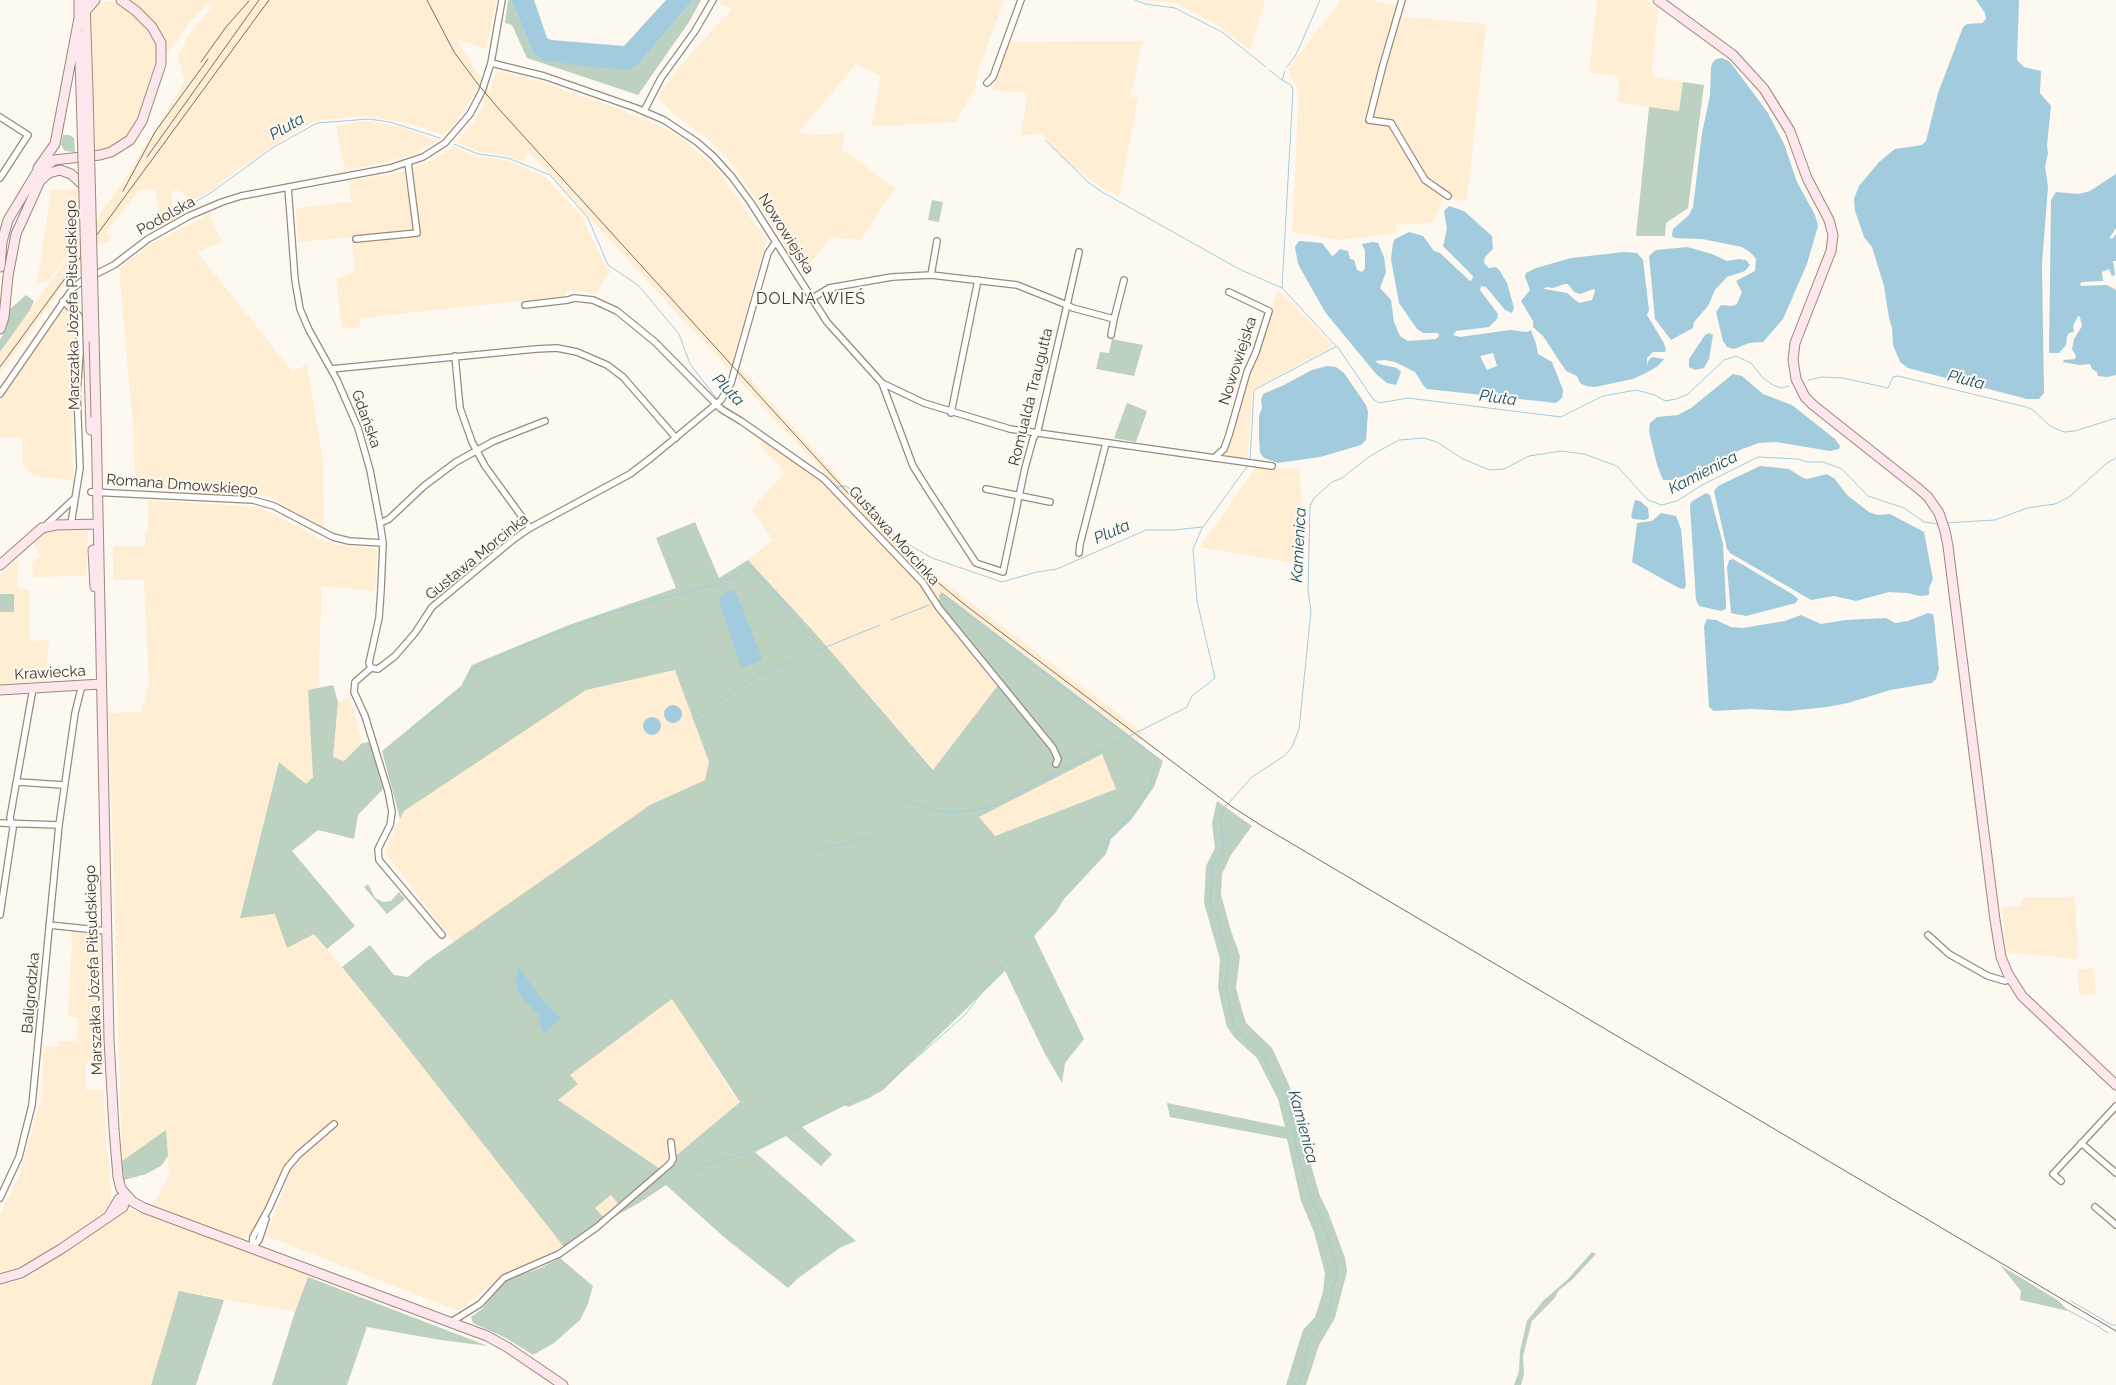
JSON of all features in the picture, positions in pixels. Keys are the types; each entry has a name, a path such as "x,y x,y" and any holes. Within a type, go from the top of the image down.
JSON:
{"main road":[{"name":"Marszałka Józefa Piłsudskiego","path":"79,0 84,90 95,524 101,603 99,609 111,1092 118,1178 121,1189 137,1204 451,1322 507,1346 563,1385"},
{"name":"Marszałka Józefa Piłsudskiego","path":"85,0 84,186 93,418"},
{"path":"86,11 95,0"},
{"path":"121,0 136,11"},
{"path":"36,172 48,162 65,158 105,155 118,149 133,137 142,121 161,64 162,49 160,39 155,31 126,0"},
{"path":"1658,0 1728,51 1764,89 1790,131 1807,178 1831,224 1833,236 1831,251 1799,330 1793,350 1793,364 1800,387 1805,397 1820,412 1923,493 1935,507 1942,523 1996,934 2001,957 2010,979 2027,1001 2053,1026 2060,1030 2071,1043 2116,1085"},
{"path":"0,267 2,227 42,160 55,144 79,18"},
{"path":"55,144 60,154 65,158"},
{"path":"0,329 4,317 12,253 20,224 40,181 49,173 57,170 68,172 75,176 84,186"},
{"path":"0,565 42,528 71,524 95,524"},
{"name":"Krawiecka","path":"0,690 101,684"},
{"path":"118,1178 119,1205"},
{"path":"0,1279 21,1273 36,1265 109,1216 127,1196"},
{"path":"119,1205 137,1204"}],"street":[{"path":"491,63 502,0"},
{"path":"644,111 661,78 695,32 713,0"},
{"path":"987,83 993,77 1021,0"},
{"path":"1402,0 1382,65 1369,120 1392,123 1426,180 1448,196"},
{"name":"Nowowiejska","path":"491,63 544,76 644,111 679,128 713,156 751,203 775,243 836,334 882,383 924,403 983,422 1036,433 1272,466"},
{"name":"Podolska","path":"0,394 63,301 73,288 82,281 103,272 140,245 189,216 222,202 240,196 368,173 408,163 423,157 438,148 460,127 477,104 491,63"},
{"path":"0,117 28,134 0,178"},
{"path":"356,239 416,233 408,163"},
{"name":"Gdańska","path":"288,187 298,302 309,330 331,369 358,428 370,470 380,523 382,543 379,618 369,663 371,668"},
{"path":"931,275 937,241"},
{"name":"Gustawa Morcinka","path":"442,935 385,869 377,854 391,821 392,812 388,791 365,716 354,692 354,686 358,679 371,668 378,669 395,656 415,633 432,607 445,595 530,528 630,474 718,402 732,383 765,262 768,253 775,243"},
{"name":"Romualda Traugutta","path":"882,383 913,466 930,493 976,563 1003,572 1019,496 1079,252"},
{"path":"811,298 829,288 892,277 931,275 1017,285 1073,308 1114,319"},
{"path":"951,413 978,280"},
{"path":"1111,335 1124,280"},
{"name":"Nowowiejska","path":"1214,458 1224,449 1229,436 1247,372 1256,352 1269,310 1229,292"},
{"name":"Gustawa Morcinka","path":"525,305 574,298 593,300 609,306 655,342 718,402 723,411 797,460 837,491 923,583 939,608 1054,748 1058,759 1056,764"},
{"name":"Marszałka Józefa Piłsudskiego","path":"63,301 79,316 80,352 76,394 80,468 71,524"},
{"path":"331,369 551,348 586,354 607,365 623,377 676,438"},
{"path":"455,356 460,408 476,450 485,466 530,528"},
{"path":"380,523 389,519 433,479 476,450 514,432 545,421"},
{"path":"1079,553 1106,443"},
{"path":"986,489 1050,502"},
{"name":"Romana Dmowskiego","path":"94,492 253,500 274,506 333,538 382,543"},
{"path":"42,528 75,498"},
{"name":"Baligrodzka","path":"0,1198 19,1157 32,1105 58,824 75,713 82,685"},
{"path":"0,915 13,828 10,818 18,782 33,688"},
{"path":"18,782 63,784"},
{"path":"0,822 58,824"},
{"path":"49,925 107,931"},
{"path":"1928,935 1949,954 1988,976 2004,981 2010,979"},
{"path":"2061,1182 2053,1174 2116,1106"},
{"path":"250,1247 260,1240 269,1208 286,1168 334,1124"},
{"path":"451,1322 480,1304 504,1278 559,1254 597,1227 670,1164 673,1159 671,1142"},
{"path":"2081,1143 2116,1173"},
{"path":"2095,1207 2116,1225"}],"shaded area":[{"path":"129,0 496,0 486,49 456,39 490,92 494,76 500,71 545,83 624,111 666,129 688,143 719,171 766,240 733,360 892,537 938,578 1145,734 1139,742 942,592 940,605 1002,680 934,770 815,633 748,560 773,540 752,509 785,472 759,445 763,440 842,492 529,152 522,161 503,155 478,152 457,142 471,126 485,103 477,90 452,128 442,135 408,123 365,116 314,121 283,139 240,168 215,188 193,201 178,190 172,191 173,220 161,226 155,190 140,189 106,233 111,237 107,242 99,244 95,242 0,374 0,351 121,185 185,81 178,57 188,36 212,7 210,3 192,20 165,56 157,27"},
{"path":"722,0 1004,0 978,71 975,88 955,122 872,126 881,76 856,64 799,132 812,135 845,133 842,149 895,188 861,240 830,237 808,267 799,261 796,263 736,168 708,139 676,116 659,100 660,93 686,59 732,9 720,3"},
{"path":"1143,0 1265,0 1250,50 1215,24 1176,3"},
{"path":"1341,0 1373,0 1405,8 1403,17 1486,24 1467,200 1458,200 1446,192 1432,223 1396,225 1396,233 1339,240 1292,232 1299,93 1288,69"},
{"path":"1597,0 1648,0 1658,9 1652,70 1654,77 1683,82 1679,111 1618,102 1620,76 1589,72"},
{"path":"107,1 119,3 144,26 155,42 157,56 136,122 130,132 121,141 109,148 96,151 91,17 98,5"},
{"path":"1143,41 1130,96 1138,98 1119,197 1090,180 1062,158 1042,134 1020,135 1028,93 992,90 1008,42"},
{"path":"366,121 402,127 438,141 407,157 345,171 336,126"},
{"path":"454,147 476,156 506,160 546,177 583,218 606,268 611,271 596,293 569,290 565,296 360,318 360,327 342,329 336,279 355,272 352,237 298,242 296,208 351,202 349,181 406,171"},
{"path":"79,189 79,218 77,218 76,244 50,278 37,284 51,190"},
{"path":"209,214 222,242 197,252 292,371 307,365 323,460 324,529 269,496 144,486 135,482 133,425 119,269 146,247"},
{"path":"1278,290 1334,346 1253,389 1247,460 1224,457"},
{"path":"65,307 77,318 78,352 72,387 73,481 33,475 23,464 22,438 0,437 0,403 6,391"},
{"path":"1257,466 1300,469 1303,564 1200,547"},
{"path":"148,500 259,507 325,541 339,545 377,549 375,591 322,586 318,689 308,690 313,777 306,784 279,763 240,917 275,914 314,933 411,1052 564,1247 501,1276 459,1311 266,1236 290,1173 285,1167 255,1228 250,1236 243,1239 152,1205 169,1177 166,1131 122,1161 109,713 141,712 149,684 144,580 113,580 113,546 145,547 145,531 148,531"},
{"path":"85,529 88,532 86,576 33,577 32,563 40,556 34,542 43,534 53,530"},
{"path":"18,559 17,588 29,590 30,641 49,640 44,681 3,684 0,687 0,575"},
{"path":"676,670 709,762 705,780 650,805 454,943 385,852 404,811 586,690"},
{"path":"350,698 362,743 344,761 333,757 338,702"},
{"path":"1102,754 1116,789 994,836 978,816"},
{"path":"2024,897 2075,897 2078,959 2006,952 2002,907 2021,906"},
{"path":"73,924 100,927 103,1062 86,1063 86,1090 104,1090 106,1149 109,1159 111,1199 102,1215 29,1263 0,1273 0,1215 18,1179 42,1095 44,1047 58,1047 58,1041 77,1041 78,1017 68,1017"},
{"path":"2093,968 2096,994 2080,995 2077,970"},
{"path":"673,999 731,1091 740,1102 660,1169 558,1100 578,1084 570,1075"},
{"path":"611,1195 619,1205 604,1219 595,1209"},
{"path":"131,1209 309,1273 295,1312 180,1291 151,1385 0,1385 0,1285 9,1284 31,1275"}],"green space":[{"path":"508,0 511,0 534,55 629,70 638,65 693,0 701,0 689,22 638,95 527,58 512,25 505,23"},
{"path":"1683,82 1704,85 1688,208 1666,223 1665,236 1636,236 1649,107 1679,111"},
{"path":"63,135 69,135 74,138 75,152 65,151 61,145"},
{"path":"932,200 943,202 939,222 928,220"},
{"path":"26,295 34,301 30,310 0,352 0,340 6,329 10,309"},
{"path":"1112,339 1143,345 1134,376 1096,369 1100,352 1109,353"},
{"path":"1127,403 1147,411 1136,442 1114,438"},
{"path":"695,522 719,578 748,560 815,633 933,770 1002,680 940,605 939,595 942,592 1163,761 1154,787 1131,820 1111,839 1106,854 1064,899 1056,912 1034,936 1084,1039 1065,1063 1062,1083 1044,1052 1005,971 883,1090 848,1107 845,1105 802,1127 832,1154 821,1166 786,1136 755,1152 856,1241 841,1247 797,1279 788,1288 725,1238 666,1185 612,1218 603,1219 564,1247 342,967 370,945 394,975 408,977 425,962 650,805 705,780 709,762 675,670 586,690 404,811 400,819 382,751 461,686 472,665 566,626 676,588 656,538","holes":["1102,754 1116,789 995,836 979,817","672,999 740,1102 660,1169 558,1100 578,1084 570,1075","611,1195 619,1205 604,1218 595,1208"]},
{"path":"0,594 14,594 14,612 0,612"},
{"path":"333,685 338,702 333,757 344,761 362,743 370,742 383,789 358,815 354,839 318,830 292,851 355,926 327,949 314,934 287,948 275,914 240,918 279,762 306,784 313,777 308,690"},
{"path":"1217,801 1252,826 1231,855 1222,874 1221,895 1240,956 1236,988 1242,1010 1246,1023 1272,1048 1289,1085 1298,1109 1306,1148 1320,1196 1345,1258 1347,1271 1335,1318 1319,1345 1306,1385 1286,1385 1303,1330 1315,1317 1323,1292 1325,1273 1314,1232 1301,1201 1287,1139 1170,1117 1167,1103 1285,1127 1278,1099 1257,1058 1235,1038 1227,1027 1218,988 1220,959 1204,903 1206,866 1215,848 1212,823"},
{"path":"368,884 375,898 383,902 391,901 399,892 405,899 387,914 364,887"},
{"path":"166,1130 168,1156 161,1166 146,1174 124,1180 122,1161"},
{"path":"1592,1252 1596,1254 1572,1280 1559,1290 1554,1299 1532,1321 1523,1356 1524,1374 1521,1385 1514,1385 1519,1371 1520,1351 1527,1321 1543,1301 1567,1280"},
{"path":"560,1258 593,1286 588,1304 580,1320 554,1343 533,1355 506,1338 473,1323 471,1317 482,1309 506,1280 540,1268"},
{"path":"2000,1265 2059,1301 2068,1311 2020,1300 2021,1291"},
{"path":"308,1277 488,1346 367,1327 347,1385 272,1385"},
{"path":"179,1291 224,1300 196,1385 151,1385"}],"water":[{"path":"511,0 534,0 547,38 551,40 624,46 666,0 693,0 638,65 629,70 581,66 544,60 534,55"},
{"path":"1976,0 2019,0 2017,60 2024,67 2041,71 2040,93 2051,106 2047,145 2048,154 2045,166 2048,187 2042,264 2044,393 2039,399 2027,399 1919,371 1908,368 1900,362 1893,345 1892,328 1884,286 1872,247 1864,237 1855,211 1854,199 1859,186 1879,162 1895,149 1922,145 1926,141 1938,93 1963,27 1967,24 1982,23 1986,19 1985,13"},
{"path":"1722,58 1729,61 1768,113 1784,144 1797,182 1815,215 1818,226 1807,264 1783,319 1763,342 1749,343 1734,349 1727,347 1723,341 1716,312 1721,305 1732,306 1737,304 1742,292 1736,281 1755,271 1756,259 1742,247 1702,239 1675,238 1672,236 1673,229 1689,215 1693,207 1702,133 1710,96 1711,67 1716,59"},
{"path":"2116,174 2116,228 2110,237 2110,239 2113,238 2116,234 2116,261 2113,261 2115,275 2112,276 2109,269 2102,272 2103,281 2082,282 2080,284 2081,286 2107,285 2116,290 2116,375 2107,377 2098,376 2090,364 2079,365 2063,362 2064,360 2075,359 2076,356 2072,349 2074,339 2082,326 2078,316 2073,326 2074,332 2069,333 2066,345 2059,353 2049,353 2051,200 2056,192 2079,194 2090,191"},
{"path":"1449,206 1464,211 1492,236 1493,249 1485,257 1484,263 1489,268 1496,267 1500,271 1507,283 1514,308 1512,313 1505,310 1486,287 1481,286 1480,290 1498,314 1497,319 1489,327 1456,331 1453,335 1460,337 1510,330 1527,332 1531,330 1538,354 1552,362 1563,390 1562,398 1556,403 1427,389 1415,372 1395,362 1375,361 1379,364 1397,368 1401,372 1396,385 1387,383 1376,374 1325,312 1298,264 1295,247 1298,242 1322,243 1332,256 1340,249 1348,251 1350,259 1354,260 1357,270 1362,272 1365,268 1365,251 1362,244 1378,243 1384,257 1386,272 1380,288 1391,300 1394,322 1400,336 1408,341 1436,339 1439,336 1438,333 1423,333 1417,329 1399,303 1391,259 1395,239 1409,232 1423,236 1434,251 1440,253 1470,281 1472,280 1473,276 1443,246 1447,229 1444,211","holes":["1493,353 1497,366 1487,370 1480,356"]},
{"path":"1687,247 1712,254 1727,261 1746,260 1750,265 1745,271 1727,277 1715,290 1708,306 1694,322 1693,328 1671,340 1655,319 1649,256 1656,250"},
{"path":"1624,252 1637,253 1643,260 1649,310 1647,315 1664,343 1666,351 1653,352 1647,358 1647,366 1648,361 1652,357 1664,359 1658,366 1633,379 1595,387 1580,383 1577,376 1566,371 1543,336 1533,327 1533,321 1521,301 1530,290 1525,277 1526,273 1536,268 1571,258","holes":["1568,284 1574,292 1580,294 1594,289 1592,300 1579,303 1567,293 1544,289 1546,287 1553,288"]},
{"path":"1709,333 1713,335 1709,359 1704,368 1695,370 1689,367 1689,359 1705,335"},
{"path":"1327,366 1336,367 1344,373 1366,405 1368,412 1366,440 1361,445 1320,457 1278,463 1264,458 1260,453 1259,439 1259,416 1262,408 1261,400 1263,394 1312,370"},
{"path":"1733,374 1742,376 1763,394 1792,405 1835,439 1840,446 1839,449 1830,451 1776,442 1759,443 1742,449 1700,471 1672,480 1663,480 1657,465 1649,431 1650,423 1657,417 1678,415 1691,408"},
{"path":"1760,466 1789,469 1807,479 1827,474 1835,479 1847,495 1869,512 1877,515 1890,514 1924,532 1933,579 1929,588 1929,595 1920,596 1889,592 1856,601 1834,596 1811,600 1730,553 1727,549 1714,491 1718,486"},
{"path":"1706,493 1710,495 1723,544 1726,609 1721,611 1699,606 1696,600 1690,506 1691,502"},
{"path":"1635,500 1640,501 1648,508 1649,518 1645,520 1633,519 1631,516"},
{"path":"1661,513 1676,516 1681,529 1686,585 1684,589 1632,562 1637,523 1652,521"},
{"path":"1733,559 1792,594 1798,599 1796,603 1746,616 1731,613 1727,568 1729,560"},
{"path":"731,589 736,593 762,658 759,662 744,667 740,664 719,601 721,596"},
{"path":"1928,613 1933,614 1934,619 1939,669 1936,679 1932,683 1890,690 1848,703 1827,707 1788,711 1751,709 1714,711 1709,707 1704,626 1707,619 1716,620 1731,627 1742,628 1785,621 1801,615 1821,624 1845,620 1886,618 1895,623 1908,621"},
{"path":"673,705 679,708 682,714 679,720 673,723 667,720 664,714 667,708"},
{"path":"652,717 658,720 661,726 658,732 652,735 646,732 643,726 646,720"},
{"path":"518,965 538,995 561,1018 544,1033 541,1028 539,1015 518,992 515,983"}],"waterway":[{"path":"1135,0 1145,4 1175,8 1222,32 1266,67"},
{"path":"1287,67 1296,55 1320,0"},
{"path":"1269,70 1282,80"},
{"path":"1285,71 1282,80 1291,85 1293,90 1282,288 1336,346"},
{"name":"Pluta","path":"190,205 212,192 272,148 317,123 369,119 390,122 440,138"},
{"path":"1045,140 1088,182 1102,192 1239,269 1282,288"},
{"name":"Pluta","path":"454,144 478,154 508,158 550,175 588,218 608,265 638,285 679,334 690,364 717,399"},
{"name":"Pluta","path":"1250,460 1254,390 1337,346 1373,399 1379,403 1408,398 1561,417 1603,396 1636,390 1655,395 1665,401 1676,399 1688,394 1724,360 1736,356 1751,363 1763,378 1773,385 1781,388 1789,386"},
{"name":"Pluta","path":"1808,380 1822,377 1843,378 1888,388 1893,377 1898,376 2026,407 2033,410 2050,426 2064,432 2075,431 2116,418"},
{"name":"Pluta","path":"721,404 740,417"},
{"name":"Pluta","path":"752,425 838,487 845,486 851,489 888,530 903,541 932,558 1002,582 1037,572 1057,569 1146,530 1203,527 1249,464"},
{"name":"Kamienica","path":"1297,1385 1304,1368 1308,1342 1329,1315 1332,1289 1337,1277 1337,1264 1321,1218 1310,1198 1296,1146 1293,1121 1282,1090 1273,1078 1260,1049 1241,1034 1233,1023 1225,981 1230,957 1221,939 1219,917 1213,909 1210,899 1213,864 1221,856 1223,850 1221,818 1226,806 1252,777 1284,756 1292,747 1299,729 1311,611 1308,592 1310,506 1314,498 1332,482 1342,478 1370,456 1399,440 1424,438 1437,442 1463,459 1490,470 1504,469 1529,456 1561,451 1584,454 1617,466 1648,500 1662,505 1677,501 1702,485 1758,457 1823,462 1842,469 1868,496 1904,508 1924,522 1939,524"},
{"name":"Kamienica","path":"1945,523 1995,520 2027,508 2055,504 2069,497 2107,463 2116,458"},
{"path":"816,850 868,838 875,834 905,802 909,801 929,809 949,813 988,808 1187,707 1192,696 1215,678 1197,601 1193,549 1202,528"},
{"path":"720,582 738,574 745,567 749,566 779,597 794,619 821,646"},
{"path":"410,730 457,693 466,684 470,672 476,667 519,647 608,613 717,584"},
{"path":"685,1176 709,1164 746,1153 867,1094 892,1079 965,1015 1020,942 1040,924 1068,886 1106,848 1110,837 1130,817 1152,783 1151,777 1156,760 1155,757 948,600 938,601"},
{"path":"891,620 929,605"},
{"path":"693,719 760,674 880,625"},
{"path":"2071,1301 2112,1325 2116,1325"},
{"path":"2062,1307 2100,1326"},
{"path":"2100,1328 2108,1333"}],"railway":[{"path":"147,157 259,0"},
{"path":"0,367 269,0"},
{"path":"427,0 454,52 498,108 878,526 917,565 965,605 1231,806 1262,826 2116,1331"},
{"path":"201,62 226,27 249,1"},
{"path":"123,191 155,132 208,59"}],"district":[{"name":"DOLNA WIEŚ","path":"811,299"}]}
